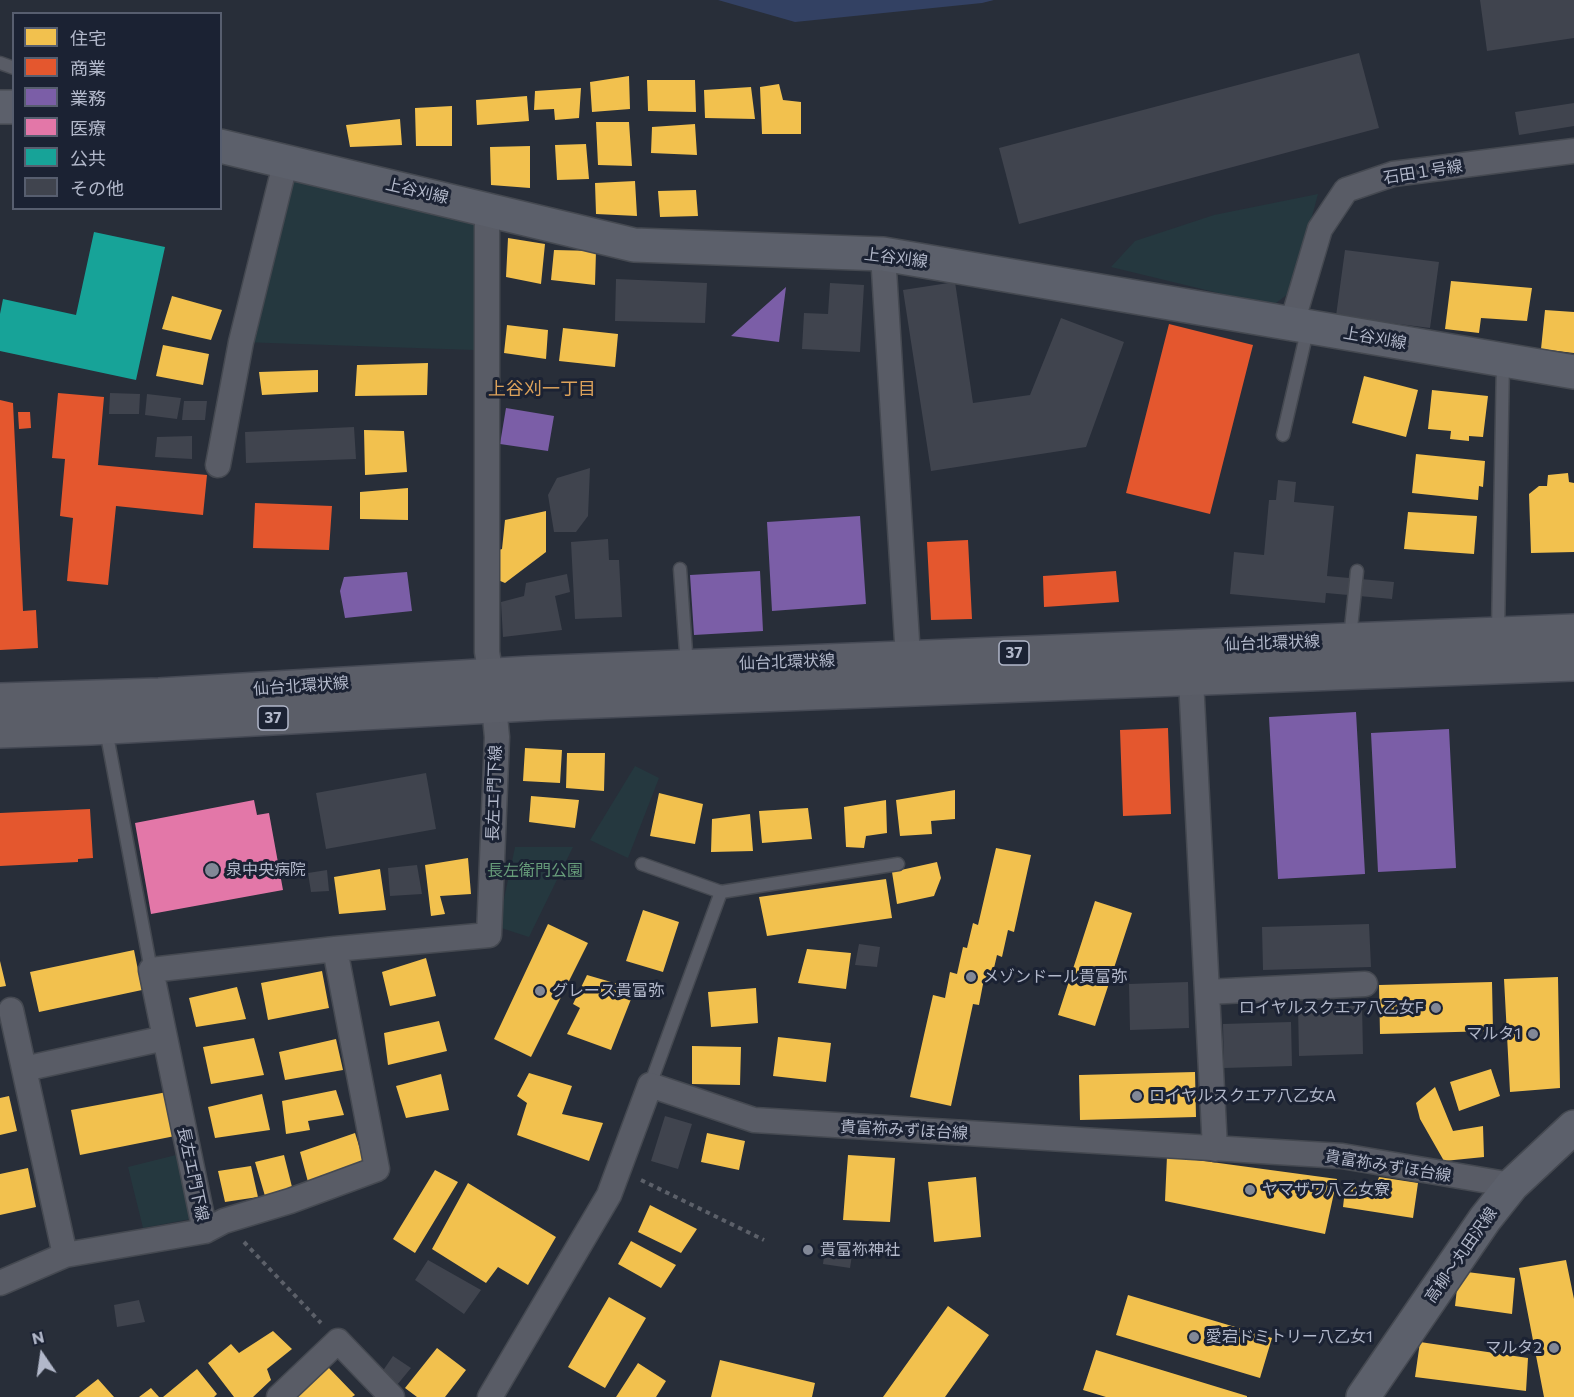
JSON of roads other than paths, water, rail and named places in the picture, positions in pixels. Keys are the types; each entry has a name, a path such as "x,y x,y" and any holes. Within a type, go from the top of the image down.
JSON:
{"main road":[{"name":"仙台北環状線","path":"0,731 105,727 493,691 687,666 1574,631"},
{"name":"仙台北環状線","path":"0,700 159,695 909,688 1191,680 1574,664"}],"street":[{"name":"上谷刈線","path":"222,146 634,244 883,254 1574,372"},
{"name":"石田１号線","path":"1300,325 1320,229 1346,190 1393,174 1574,151"},
{"path":"218,465 242,342 285,160"},
{"path":"487,208 487,652 493,691"},
{"path":"883,254 908,657"},
{"path":"1191,680 1215,1149"},
{"name":"長左エ門下線","path":"335,949 377,1169 214,1226 165,1038 151,970 335,949 489,935 497,737 493,691"},
{"path":"1207,992 1365,984"},
{"path":"11,1010 65,1255"},
{"path":"24,1069 165,1038"},
{"path":"490,1397 609,1195 650,1085"},
{"name":"貴富祢みずほ台線","path":"650,1085 754,1120 1342,1156 1512,1185"},
{"name":"高柳～丸田沢線","path":"1363,1397 1485,1218 1512,1185 1574,1127"},
{"path":"0,1283 65,1255 214,1226"},
{"path":"279,1397 338,1341 392,1397"}],"lane":[{"path":"1283,435 1300,325"},
{"path":"1498,633 1503,360"},
{"path":"680,569 687,666"},
{"path":"1350,640 1357,571"},
{"path":"105,727 151,970"},
{"path":"642,864 721,892 898,864"},
{"path":"650,1085 721,892"}],"water":[{"path":"718,0 994,0 795,22"}],"place":[{"name":"泉中央病院","path":"212,870"},
{"name":"メゾンドール貴富弥","path":"971,977"},
{"name":"グレース貴富弥","path":"540,991"},
{"name":"ロイヤルスクエア八乙女F","path":"1436,1008"},
{"name":"マルタ1","path":"1533,1034"},
{"name":"ロイヤルスクエア八乙女A","path":"1137,1096"},
{"name":"ヤマザワ八乙女寮","path":"1250,1190"},
{"name":"貴富祢神社","path":"808,1250"},
{"name":"愛宕ドミトリー八乙女1","path":"1194,1337"},
{"name":"マルタ2","path":"1554,1348"}],"district":[{"name":"上谷刈一丁目","path":"542,389"}],"park label":[{"name":"長左衛門公園","path":"535,871"}]}
